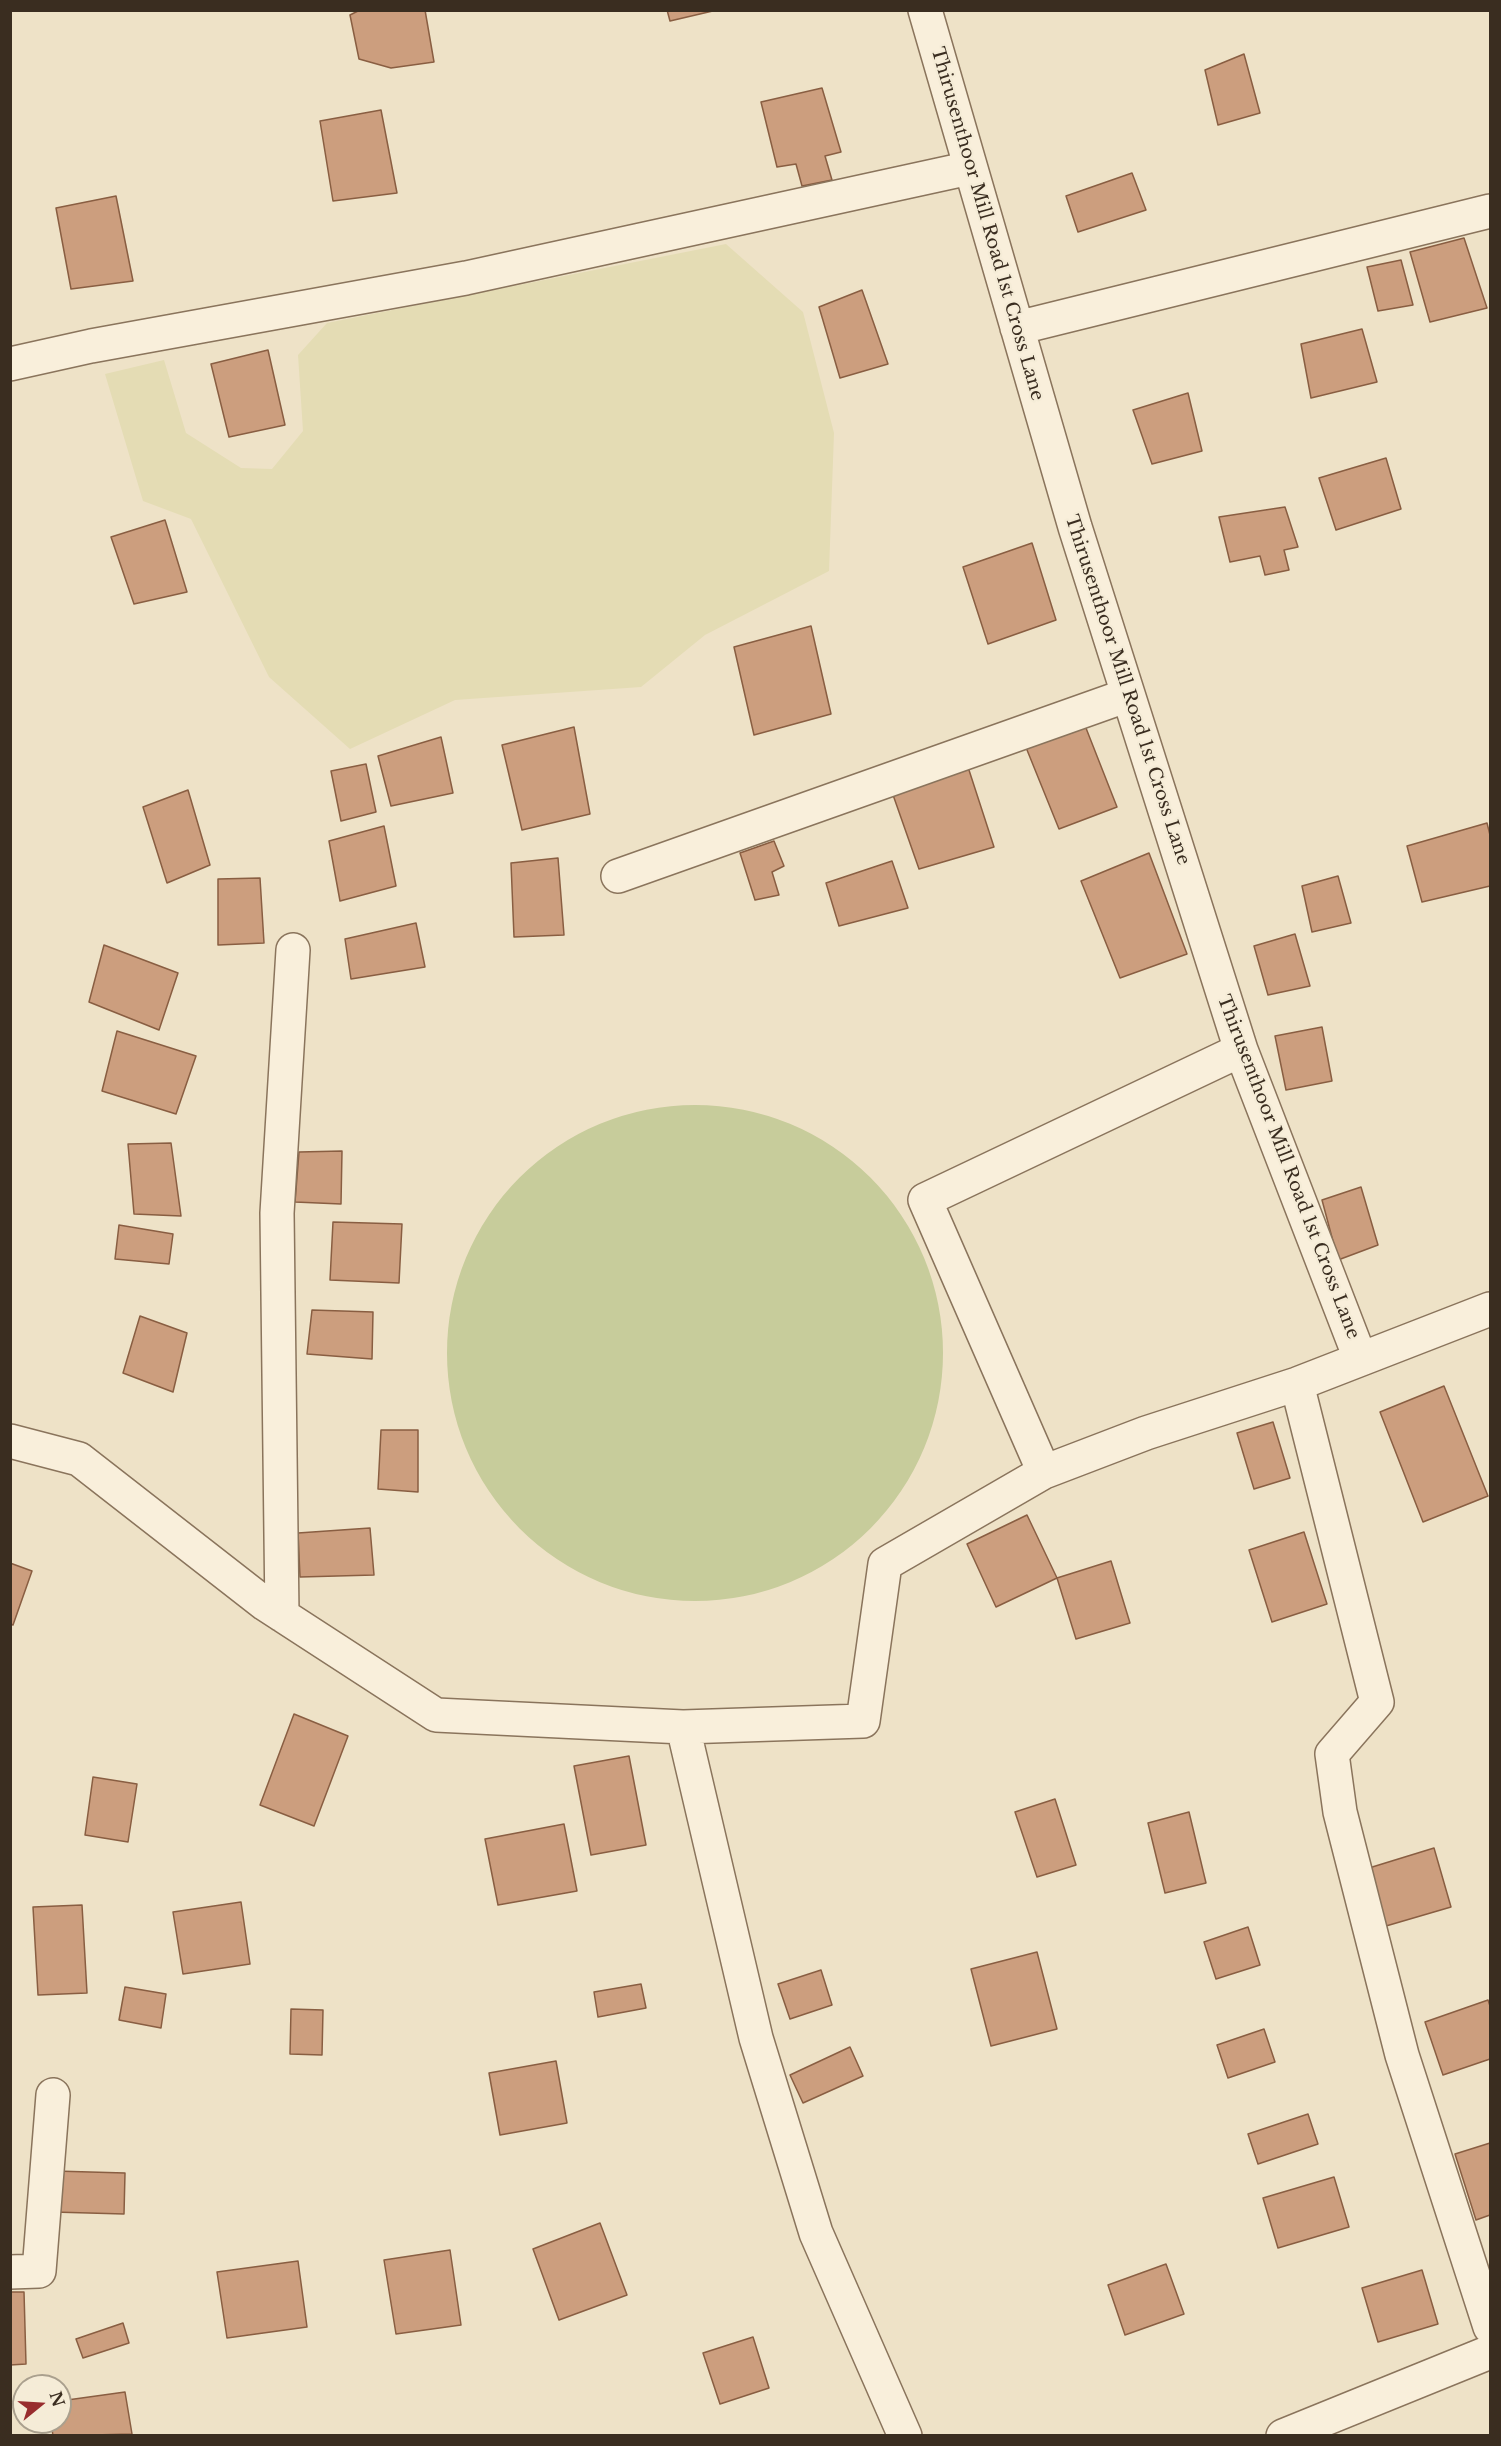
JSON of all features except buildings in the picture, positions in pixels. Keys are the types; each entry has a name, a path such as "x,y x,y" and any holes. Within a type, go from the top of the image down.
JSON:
{"street":[{"name":"Thirusenthoor Mill Road 1st Cross Lane","path":"925,10 1075,528 1241,1050 1360,1358"},
{"path":"10,364 91,346 466,278 970,168"},
{"path":"1017,328 1491,211"},
{"path":"618,876 1128,695"},
{"path":"282,1615 277,1214 293,950"},
{"path":"1044,1472 926,1200 1241,1050"},
{"path":"10,1441 79,1459 282,1615 436,1715 683,1728 862,1721 885,1564 1044,1472 1146,1433 1297,1384 1491,1309"},
{"path":"1297,1384 1377,1702 1332,1754 1340,1812 1402,2055 1491,2327"},
{"path":"683,1728 756,2038 816,2233 904,2436"},
{"path":"10,2272 39,2271 53,2095"},
{"path":"1283,2436 1491,2352"}],"shaded area":[{"path":"726,244 803,312 834,433 829,571 705,635 641,687 455,700 350,749 269,677 191,519 143,501 105,374 164,360 186,433 241,468 272,469 303,431 298,355 327,323"}],"green space":[{"path":"695,1105 743,1109 790,1124 833,1146 871,1177 902,1215 924,1258 939,1305 943,1353 939,1401 924,1448 902,1491 871,1529 833,1560 790,1582 743,1597 695,1601 647,1597 600,1582 557,1560 519,1529 488,1491 466,1448 451,1401 447,1353 451,1305 466,1258 488,1215 519,1177 557,1146 600,1124 647,1109"}]}
